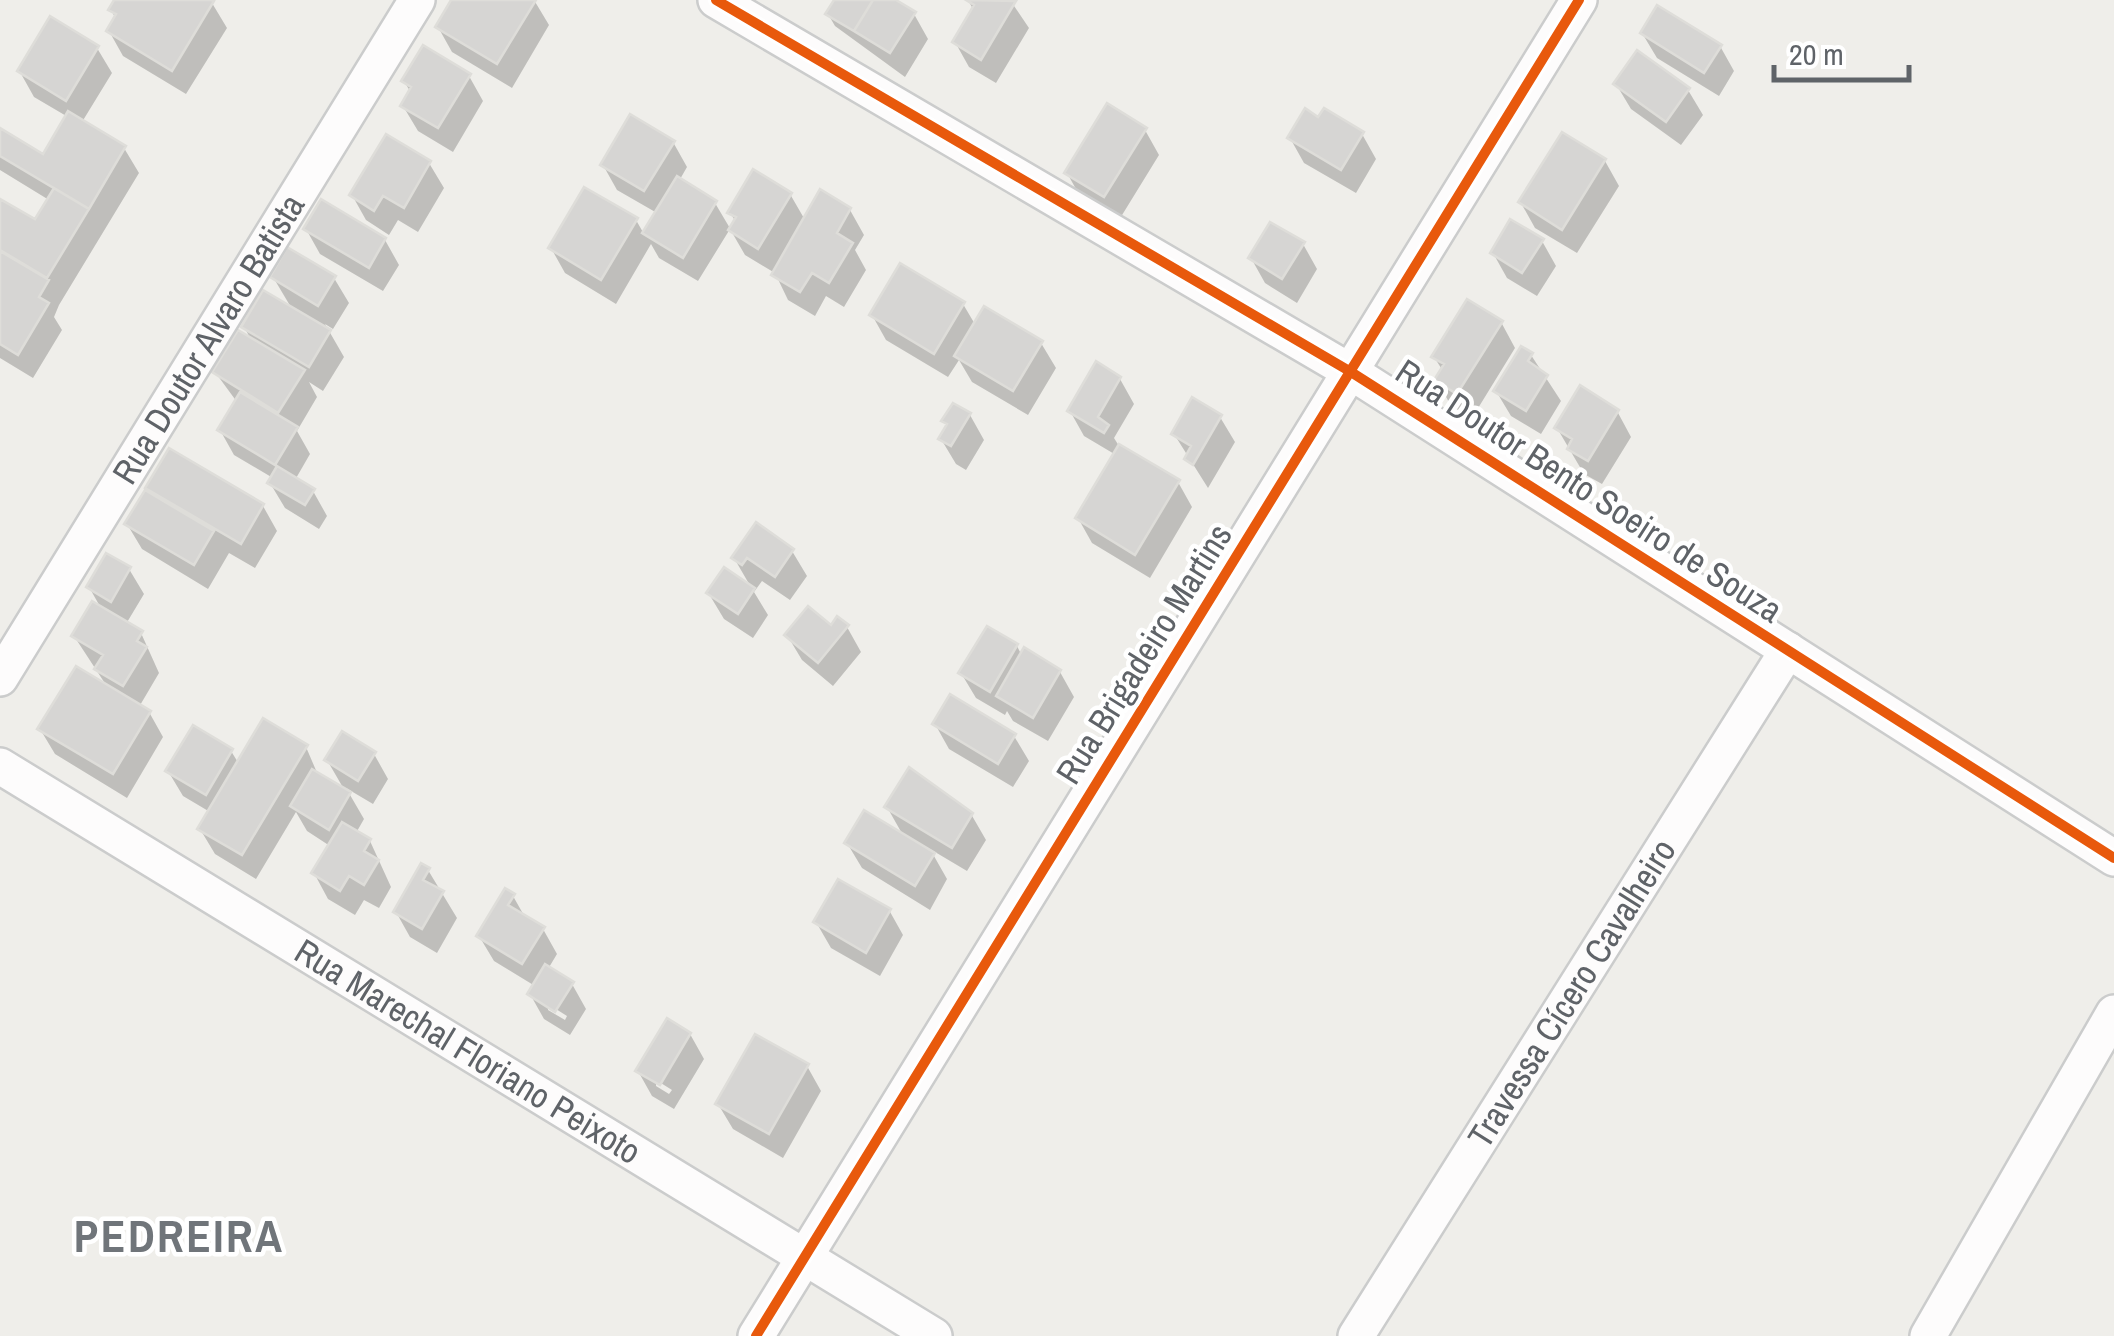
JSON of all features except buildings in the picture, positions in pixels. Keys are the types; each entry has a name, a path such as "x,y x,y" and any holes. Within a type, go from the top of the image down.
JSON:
{"street":[{"name":"Rua Doutor Alvaro Batista","path":"0,678 418,0"},
{"name":"Rua Doutor Bento Soeiro de Souza","path":"716,0 1351,372 2114,858"},
{"name":"Rua Brigadeiro Martins","path":"756,1336 1579,0"},
{"name":"Travessa Cícero Cavalheiro","path":"1356,1336 1788,650"},
{"name":"Rua Marechal Floriano Peixoto","path":"0,766 934,1336"},
{"path":"1928,1336 2114,1013"}],"cycle path":[{"path":"716,0 1351,372 2114,858"},
{"path":"756,1336 1579,0"}],"district":[{"name":"PEDREIRA","path":"179,1236"}]}
